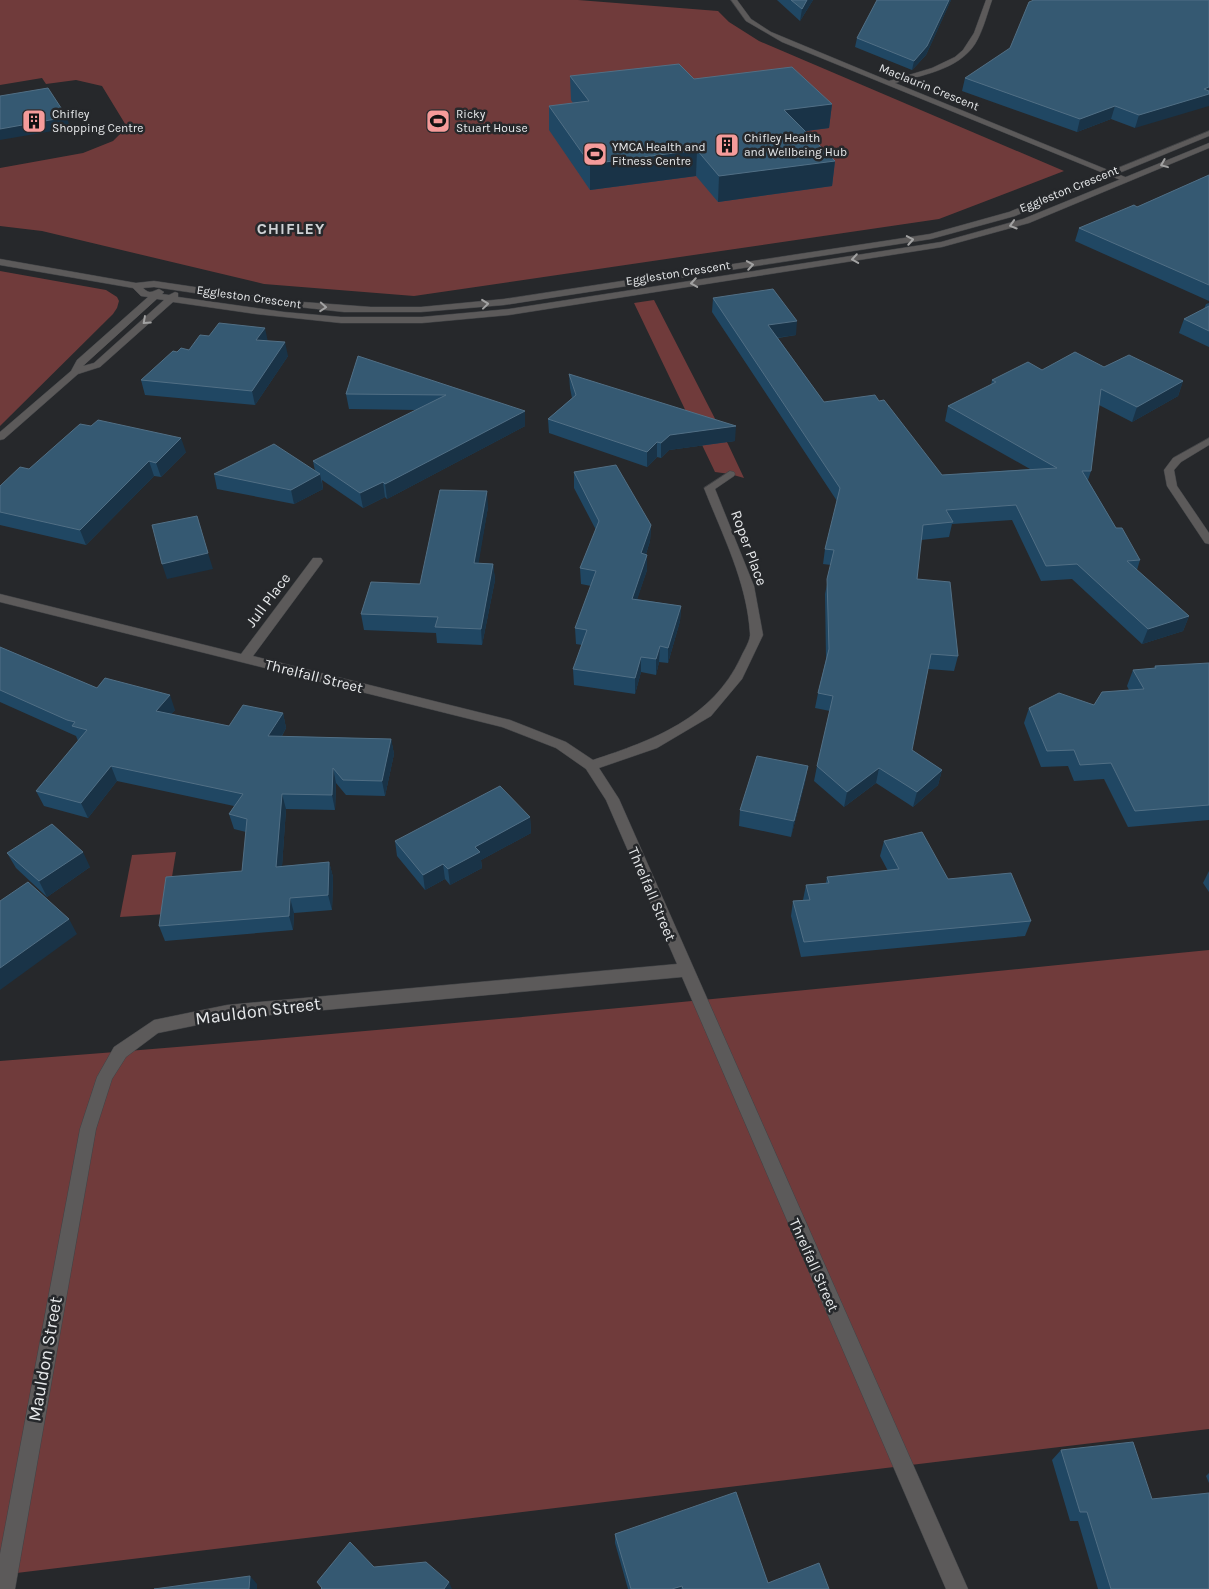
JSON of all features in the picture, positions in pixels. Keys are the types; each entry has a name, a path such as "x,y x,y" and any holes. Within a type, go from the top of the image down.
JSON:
{"street":[{"name":"Maclaurin Crescent","path":"734,0 748,20 765,32 1126,179"},
{"path":"889,83 939,67 960,56 971,45 989,0"},
{"name":"Eggleston Crescent","path":"0,262 136,286 154,284 278,304 372,310 436,309 504,302 931,236 1012,214 1209,133"},
{"name":"Eggleston Crescent","path":"136,286 144,294 268,314 368,321 437,320 509,312 942,244 1026,221 1209,145"},
{"path":"0,437 75,372 80,362 167,286"},
{"path":"75,372 97,365 182,289"},
{"path":"1209,441 1177,460 1168,470 1172,486 1209,541"},
{"name":"Roper Place","path":"590,766 652,745 706,713 738,676 757,636 748,586 709,488 730,474"},
{"name":"Jull Place","path":"244,659 317,561"},
{"name":"Threlfall Street","path":"0,598 505,723 561,745 590,766 612,799 685,970 957,1589"},
{"name":"Mauldon Street","path":"4,1589 88,1129 105,1077 120,1052 154,1027 227,1012 685,970"}],"shaded area":[{"path":"0,0 578,0 718,11 729,22 759,41 1064,171 939,219 414,296 264,284 42,231 0,226 0,168 83,153 113,141 127,127 102,86 76,80 46,84 42,78 0,85"},
{"path":"0,271 106,290 117,297 119,301 113,314 0,426"},
{"path":"654,300 744,478 715,472 634,303"},
{"path":"176,852 166,914 120,917 132,855"},
{"path":"1209,950 1209,1429 0,1575 0,1061 303,1037"}],"building":[{"path":"791,0 807,0 802,9"},
{"path":"877,0 949,0 927,46 914,61 857,38"},
{"path":"1034,0 1209,0 1209,87 1204,89 1209,91 1209,94 1139,115 1115,106 1080,119 965,78 1010,48 1029,2"},
{"path":"679,64 694,79 792,67 832,104 784,110 835,161 719,176 697,150 590,164 549,106 589,101 570,76"},
{"path":"48,88 67,117 0,129 0,96"},
{"path":"1209,175 1209,285 1079,228 1134,205 1137,207"},
{"path":"773,289 797,321 768,325 824,402 875,395 879,401 884,400 942,475 1057,468 948,406 996,382 992,380 1028,362 1042,370 1075,352 1104,367 1129,355 1183,381 1137,407 1101,389 1091,471 1082,471 1116,528 1122,528 1140,560 1127,561 1189,616 1148,629 1077,564 1046,566 1016,505 946,510 953,522 923,525 917,579 950,582 958,656 931,654 912,750 942,770 917,792 879,768 847,792 817,766 833,696 818,693 829,649 827,579 834,550 825,549 840,488 713,298"},
{"path":"1209,306 1209,331 1184,319"},
{"path":"219,323 265,328 256,340 285,342 252,391 141,380 173,351 177,352 181,348 189,350 200,335 209,336"},
{"path":"358,356 525,411 385,484 383,482 360,493 313,461 446,395 346,394"},
{"path":"569,374 736,426 670,435 661,443 657,442 647,452 548,419 576,395"},
{"path":"98,420 181,438 156,463 149,461 80,530 0,512 0,486 20,467 29,469 80,424 91,426"},
{"path":"274,444 320,474 291,490 214,474"},
{"path":"616,465 651,525 641,553 647,555 632,599 681,606 668,648 660,646 656,659 641,657 635,678 573,669 587,630 575,628 596,571 580,568 599,521 574,472"},
{"path":"440,490 487,491 474,563 493,564 481,629 435,627 438,617 361,614 371,582 420,584"},
{"path":"197,516 208,553 162,564 152,525"},
{"path":"0,647 97,688 105,678 170,695 156,711 229,726 243,705 283,713 268,736 391,739 382,781 343,780 333,768 332,795 282,794 276,867 329,862 328,895 290,898 289,916 159,926 166,877 242,871 247,819 229,814 243,794 111,766 81,803 36,791 87,730 72,726 75,722 0,690"},
{"path":"1209,663 1209,805 1135,811 1111,763 1080,765 1074,750 1047,751 1029,708 1059,693 1094,705 1102,692 1144,689 1133,670 1156,668 1155,666"},
{"path":"757,756 808,766 794,821 740,810"},
{"path":"500,786 530,817 475,847 480,852 448,869 443,864 423,875 395,841"},
{"path":"52,824 83,852 39,881 7,853"},
{"path":"922,832 948,879 1011,873 1031,921 804,942 793,901 810,900 806,885 829,883 827,877 899,869 884,841"},
{"path":"28,882 69,919 0,968 0,901"},
{"path":"1133,1442 1152,1499 1209,1493 1209,1589 1111,1589 1087,1512 1080,1512 1061,1450"},
{"path":"736,1492 768,1583 819,1563 829,1589 683,1589 682,1586 672,1589 631,1589 615,1534"},
{"path":"350,1542 374,1567 426,1562 449,1582 444,1589 321,1589 317,1582"},
{"path":"250,1576 249,1589 154,1589"}],"place":[{"name":"Chifley Shopping Centre","path":"34,121"},
{"name":"Ricky Stuart House","path":"438,121"},
{"name":"Chifley Health and Wellbeing Hub","path":"727,145"},
{"name":"YMCA Health and Fitness Centre","path":"595,154"}],"district":[{"name":"CHIFLEY","path":"291,228"}]}
